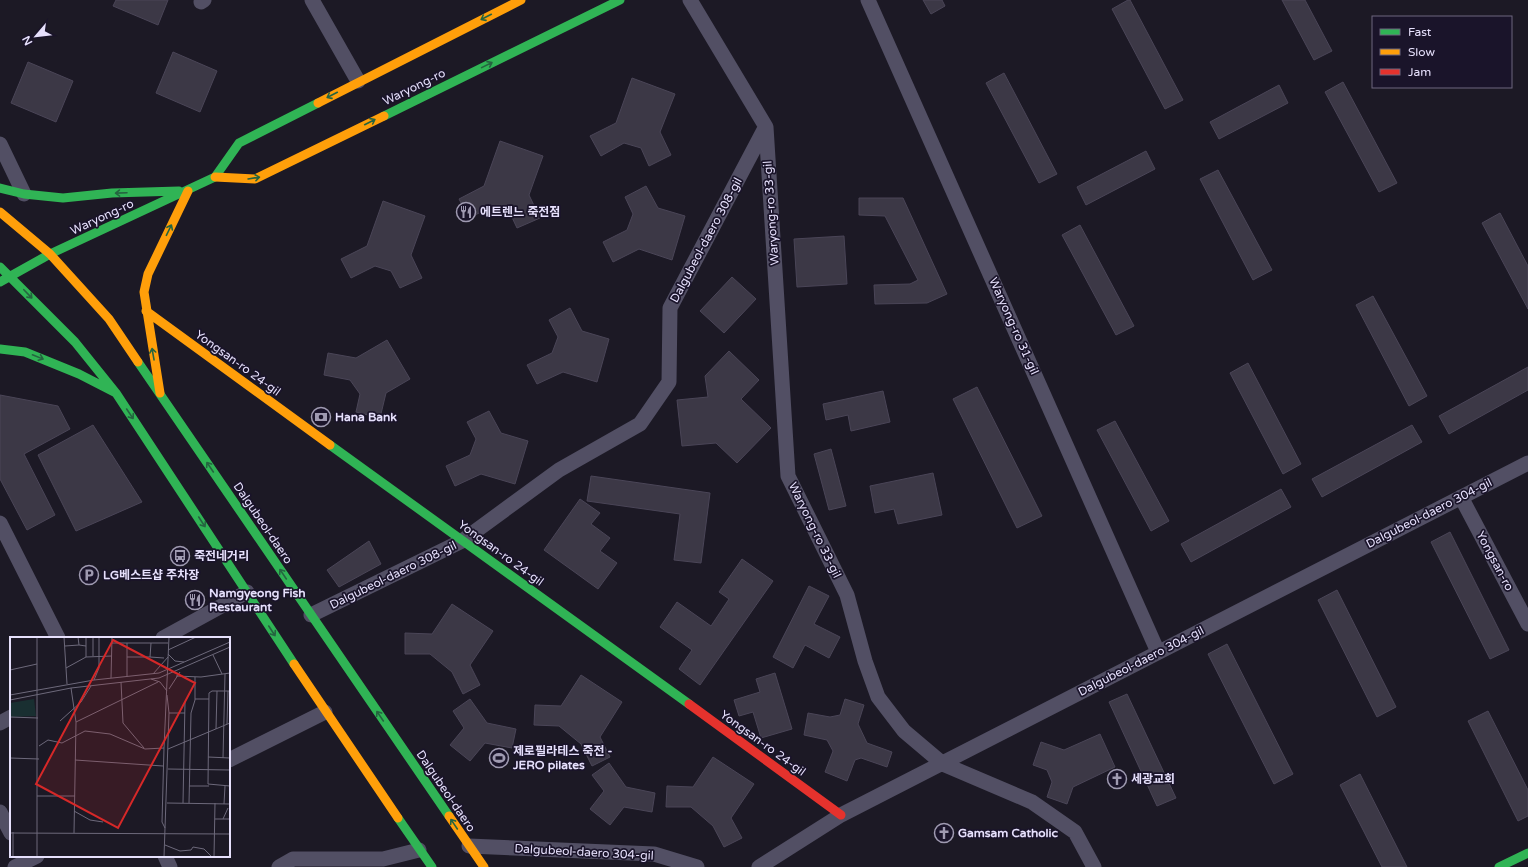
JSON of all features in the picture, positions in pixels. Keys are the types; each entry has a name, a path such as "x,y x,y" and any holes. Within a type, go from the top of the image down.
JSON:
{"main road":[{"name":"Waryong-ro","path":"0,282 50,254 188,191 215,177 239,143 358,81 521,0"},
{"name":"Waryong-ro","path":"215,177 255,179 620,0"},
{"path":"0,188 24,194 63,198 112,193 188,191 148,274 144,292 160,393"},
{"name":"Dalgubeol-daero","path":"0,212 50,254 109,319 484,867"},
{"path":"0,267 11,276 75,342 116,393 325,712 432,867"},
{"name":"Yongsan-ro 24-gil","path":"146,311 841,815"},
{"path":"0,349 25,352 79,374 116,393"},
{"path":"1499,867 1528,853"}],"street":[{"path":"312,0 358,81"},
{"name":"Waryong-ro 33-gil","path":"690,0 766,127 788,476 847,595 865,661 878,698 904,731 943,764 1032,802 1075,832 1094,867"},
{"name":"Waryong-ro 31-gil","path":"868,0 1158,652"},
{"name":"Dalgubeol-daero 308-gil","path":"311,615 462,541 559,470 640,424 668,382 670,308 766,127"},
{"path":"0,144 24,194"},
{"name":"Dalgubeol-daero 304-gil","path":"759,867 841,815 1528,463"},
{"name":"Yongsan-ro","path":"1462,497 1528,624"},
{"path":"0,523 57,637"},
{"path":"166,637 247,592"},
{"path":"230,760 325,712"},
{"path":"0,723 10,718"},
{"path":"0,812 10,831"},
{"name":"Dalgubeol-daero 304-gil","path":"469,846 654,854 697,867"},
{"path":"279,867 293,860 383,859 419,850"},
{"path":"165,857 170,867"}],"building":[{"path":"116,0 168,0 158,25 113,6"},
{"path":"923,0 942,0 945,6 931,14"},
{"path":"1130,0 1183,100 1165,109 1112,9"},
{"path":"1282,0 1305,0 1332,51 1314,60"},
{"path":"173,52 217,71 200,112 156,93"},
{"path":"28,62 73,81 56,122 11,103"},
{"path":"1004,73 1057,174 1039,183 986,83"},
{"path":"632,78 675,94 660,132 671,155 649,166 641,148 624,143 601,156 590,136 616,123"},
{"path":"1343,82 1397,183 1379,192 1325,92"},
{"path":"1279,85 1288,103 1219,139 1210,122"},
{"path":"500,141 543,156 529,195 540,218 517,228 509,211 493,206 469,218 459,199 484,186"},
{"path":"1146,151 1155,169 1086,205 1077,187"},
{"path":"1218,170 1272,270 1253,280 1200,179"},
{"path":"646,186 658,208 685,216 672,260 639,249 613,262 603,242 627,230 633,214 625,197"},
{"path":"859,198 903,198 947,294 927,303 875,304 874,285 910,284 918,280 885,216 859,215"},
{"path":"383,201 425,216 411,255 422,278 400,288 391,271 375,266 351,278 341,259 367,246"},
{"path":"1500,213 1528,266 1528,309 1482,223"},
{"path":"1080,225 1134,326 1116,335 1062,235"},
{"path":"844,236 847,284 797,287 794,239"},
{"path":"732,277 756,299 724,333 700,311"},
{"path":"1373,296 1427,396 1409,406 1356,305"},
{"path":"570,308 582,331 609,339 597,382 563,372 537,384 527,365 552,353 558,337 549,320"},
{"path":"387,340 410,379 386,393 380,418 356,412 360,394 350,380 324,375 328,353 356,358"},
{"path":"729,351 759,380 741,399 771,428 737,463 716,443 682,446 677,400 708,397 705,376"},
{"path":"1248,363 1301,464 1283,474 1230,373"},
{"path":"1528,367 1528,390 1449,434 1439,416"},
{"path":"977,387 1042,516 1017,528 953,399"},
{"path":"883,391 890,422 851,431 848,415 826,420 823,404"},
{"path":"0,395 58,406 70,429 24,454 55,515 27,530 0,479"},
{"path":"489,411 501,433 528,441 515,484 481,474 455,486 446,466 470,455 476,439 467,422"},
{"path":"1115,421 1169,521 1151,531 1097,430"},
{"path":"93,425 142,502 76,531 38,455"},
{"path":"1412,425 1422,442 1322,497 1312,479"},
{"path":"831,449 846,506 829,510 814,454"},
{"path":"933,473 942,515 898,524 894,509 875,513 870,486"},
{"path":"591,476 710,493 701,563 674,560 680,514 587,501"},
{"path":"1281,489 1291,507 1191,562 1181,544"},
{"path":"580,499 600,513 591,524 610,538 600,551 617,563 598,589 544,550"},
{"path":"1450,532 1509,650 1490,659 1431,542"},
{"path":"369,541 381,564 339,587 327,570"},
{"path":"742,559 773,581 700,685 679,669 692,650 660,627 677,602 711,626 729,599 719,592"},
{"path":"809,586 829,596 814,624 840,637 829,658 805,645 793,668 773,657"},
{"path":"1337,590 1396,707 1377,717 1318,600"},
{"path":"452,604 493,631 470,665 480,685 463,694 452,672 430,654 405,654 405,633 432,634"},
{"path":"1227,644 1293,774 1274,784 1208,654"},
{"path":"775,673 792,729 761,738 753,712 739,716 734,700 760,692 756,679"},
{"path":"581,675 622,702 600,737 610,757 592,766 581,744 559,726 534,725 535,705 561,706"},
{"path":"1127,694 1176,798 1157,806 1109,702"},
{"path":"470,699 487,723 516,729 512,748 485,743 470,761 450,745 464,728 453,711"},
{"path":"845,699 864,705 858,724 867,743 892,752 887,767 861,758 855,760 847,781 825,772 833,751 827,740 804,735 808,713 830,717 840,715"},
{"path":"1488,711 1528,790 1528,816 1518,821 1468,721"},
{"path":"1100,734 1115,767 1073,787 1067,804 1047,797 1052,782 1047,770 1033,765 1041,742 1064,750"},
{"path":"713,757 754,784 731,818 742,838 724,847 713,826 691,807 666,807 667,786 693,787"},
{"path":"609,763 626,787 655,793 652,812 624,807 610,825 590,809 604,791 592,775"},
{"path":"1360,774 1407,867 1382,867 1340,785"}],"traffic: fast":[{"path":"384,116 620,0"},
{"path":"0,282 50,254 215,177 239,143 318,103"},
{"path":"0,188 24,194 63,198 112,193 179,191"},
{"path":"0,267 75,342 116,393 294,664"},
{"path":"0,349 25,352 79,374 116,393"},
{"path":"138,362 449,816"},
{"path":"330,445 689,704"},
{"path":"398,818 432,867"},
{"path":"1499,867 1528,853"}],"traffic: slow":[{"path":"318,103 521,0"},
{"path":"215,177 255,179 384,116"},
{"path":"160,393 144,292 148,274 188,191"},
{"path":"0,212 50,254 109,319 138,362"},
{"path":"146,311 330,445"},
{"path":"294,664 398,818"},
{"path":"449,816 484,867"}],"traffic: jam":[{"path":"689,704 841,815"}],"place":[{"name":"에트렌느 죽전점","path":"466,212"},
{"name":"Hana Bank","path":"321,417"},
{"name":"죽전네거리","path":"180,556"},
{"name":"LG베스트샵 주차장","path":"89,575"},
{"name":"Namgyeong Fish Restaurant","path":"195,600"},
{"name":"제로필라테스 죽전 - JERO pilates","path":"499,758"},
{"name":"세광교회","path":"1117,779"},
{"name":"Gamsam Catholic","path":"944,833"}]}
